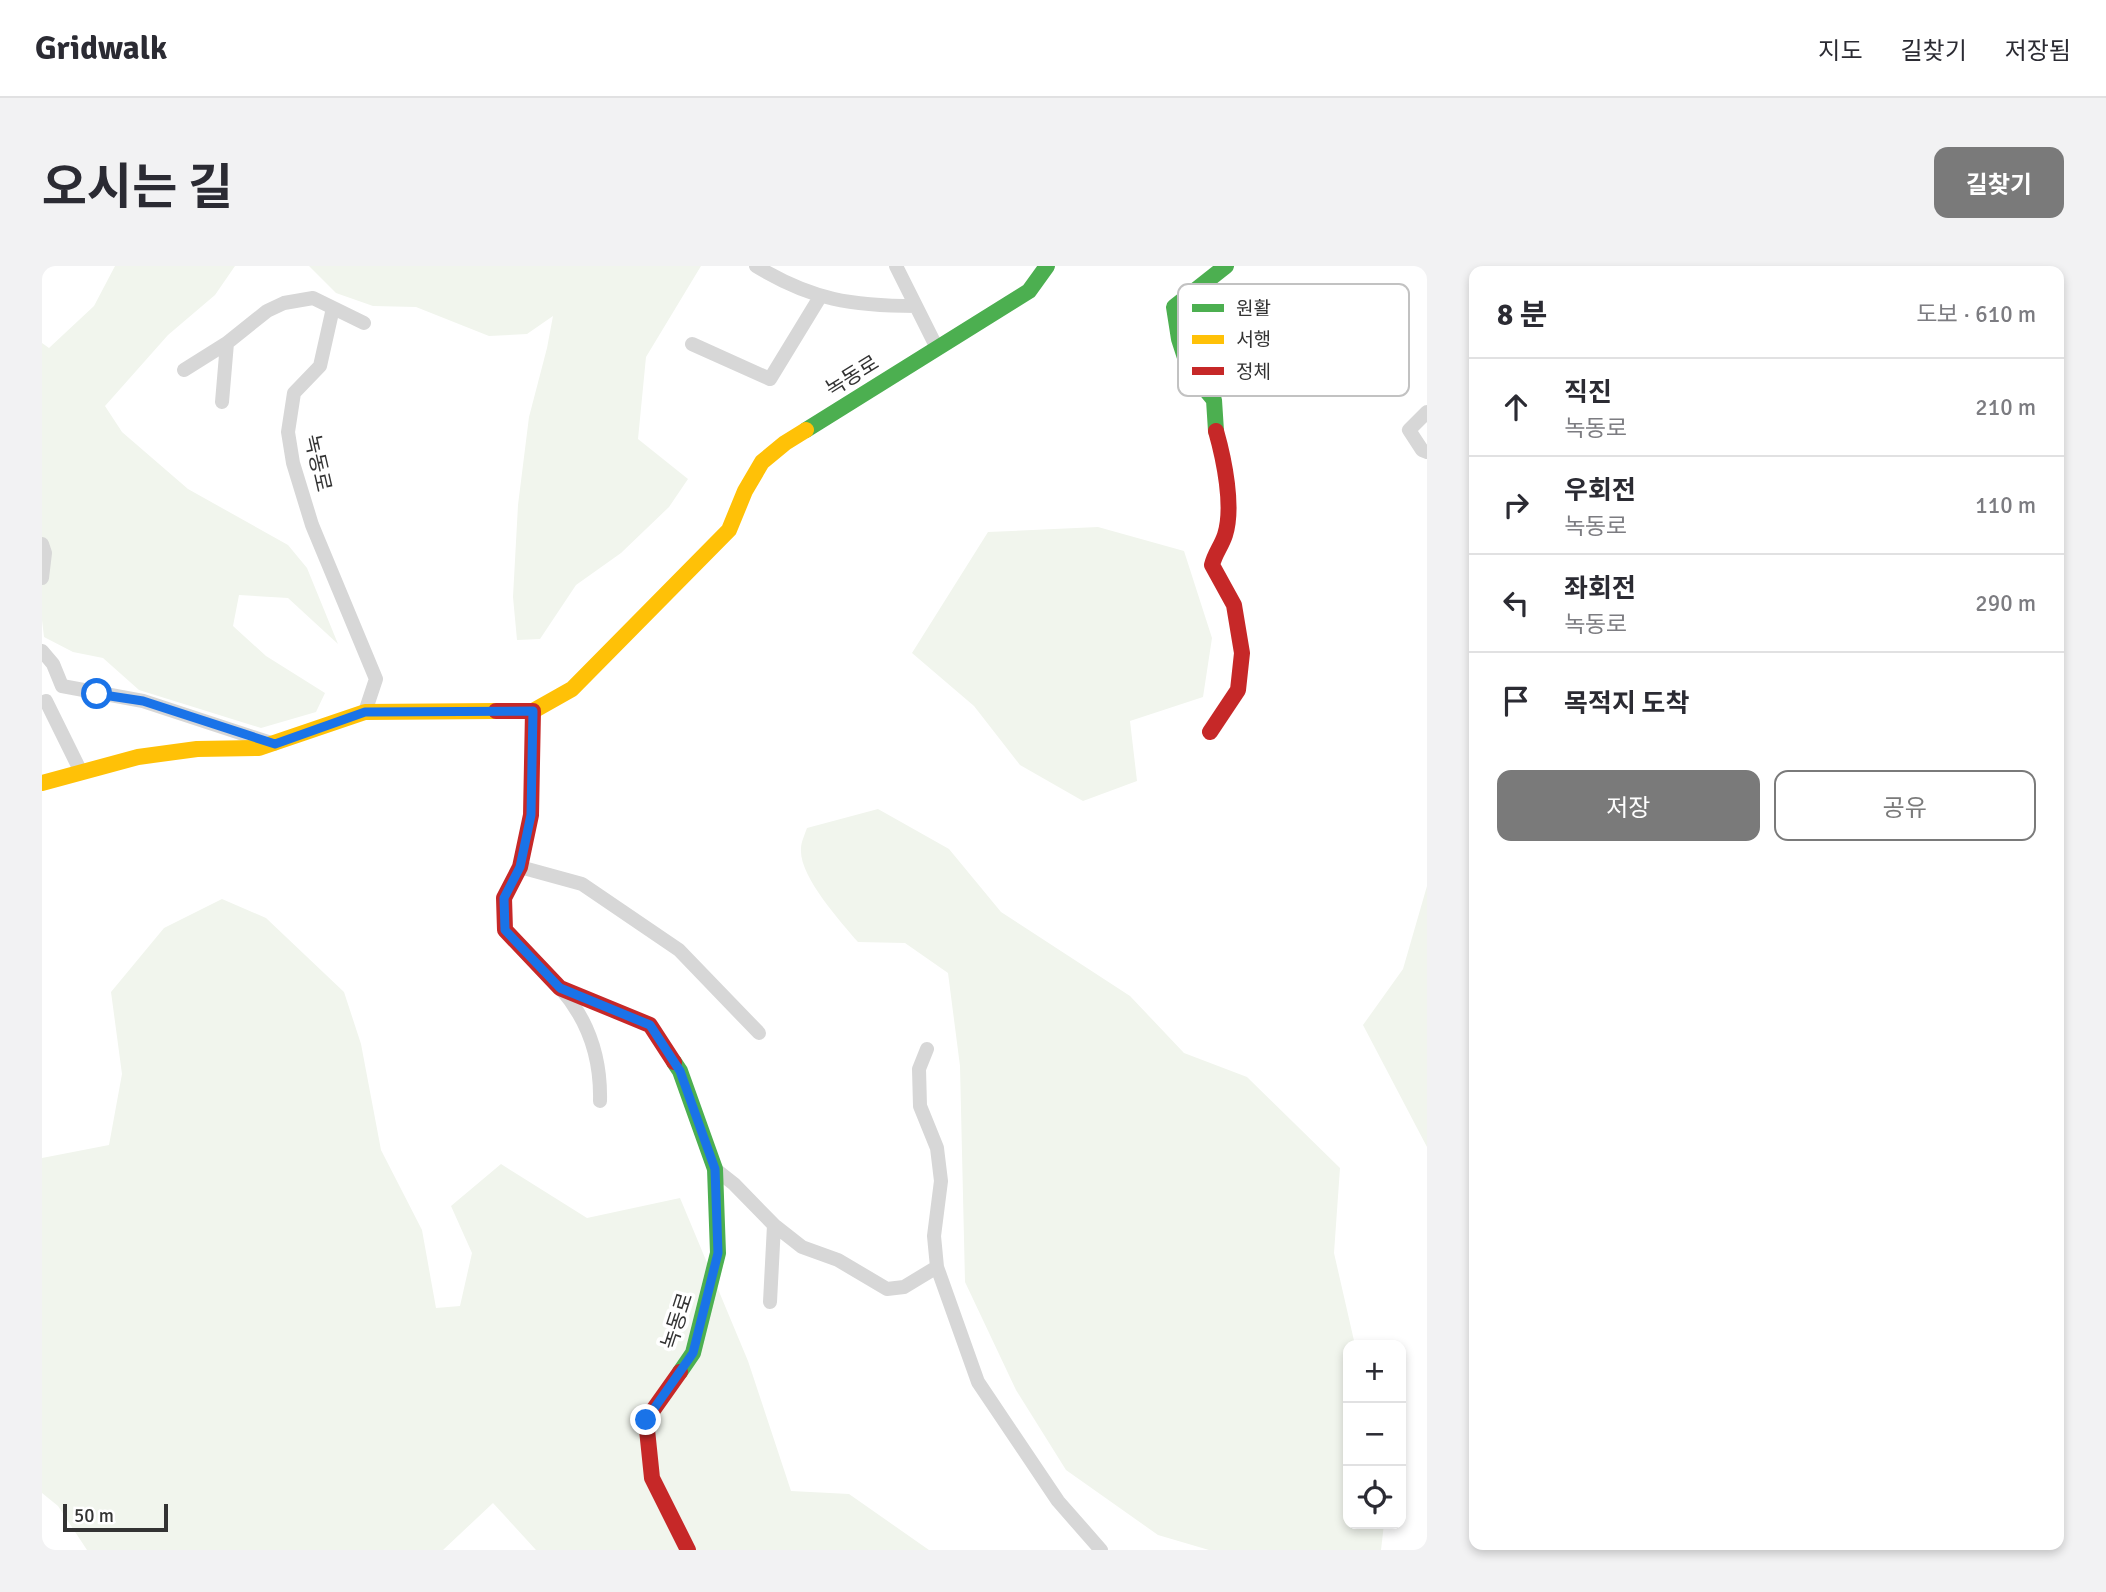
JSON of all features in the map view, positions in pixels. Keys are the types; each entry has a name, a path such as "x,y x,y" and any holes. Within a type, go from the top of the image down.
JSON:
{"street":[{"path":"756,266 785,284 820,297 875,306 916,306"},
{"path":"896,266 937,348"},
{"name":"녹동로","path":"42,783 138,757 197,749 259,748 365,712 533,711 572,689 729,530 745,491 762,462 785,443 1029,291 1047,266"},
{"path":"1205,284 1226,266"},
{"path":"692,344 770,380 820,297"},
{"path":"184,370 227,343 267,311 284,303 313,298 364,323"},
{"path":"1178,302 1174,307 1178,333"},
{"name":"녹동로","path":"333,308 320,366 294,393 288,432 293,463 312,525 376,680 365,712"},
{"path":"222,402 227,343"},
{"path":"1210,733 1238,690 1242,653 1234,605 1212,565 1215,551 1222,545 1226,532 1227,503 1225,462 1214,424 1214,400 1211,396"},
{"path":"1427,412 1409,430 1422,450 1427,452"},
{"path":"42,544 45,553 42,578"},
{"path":"42,651 52,664 62,686 143,701 275,744"},
{"path":"46,701 80,772"},
{"name":"녹동로","path":"533,711 531,815 520,867 504,898 505,930 573,1003 594,1045 600,1075 600,1101"},
{"path":"520,867 582,884 679,950 759,1033"},
{"name":"녹동로","path":"560,988 650,1025 680,1071 715,1169 718,1253 693,1353 646,1420 652,1478 688,1550"},
{"path":"927,1049 919,1069 920,1106 937,1148 942,1181 934,1236 937,1268 978,1382 1058,1501 1101,1550"},
{"name":"녹동로","path":"715,1169 734,1184 774,1225 802,1247 838,1260 887,1289 904,1287 937,1268"},
{"path":"770,1302 774,1225"}],"shaded area":[{"path":"115,266 235,266 215,295 168,335 105,406 122,432 188,489 288,545 307,568 338,644 288,598 239,595 233,626 266,656 325,693 316,712 261,728 139,690 103,658 73,652 44,637 42,343 49,348 94,306"},
{"path":"309,266 701,266 646,357 638,439 688,479 669,507 621,553 576,585 540,639 517,640 513,597 518,505 529,417 553,316 527,334 489,336 416,307 373,306 336,293"},
{"path":"1098,527 1184,551 1212,638 1203,697 1130,721 1137,781 1083,801 1020,765 974,706 912,653 988,532"},
{"path":"878,809 949,849 1001,912 1130,996 1184,1053 1247,1077 1340,1168 1334,1253 1354,1340 1343,1340 1343,1529 1383,1529 1381,1550 1209,1550 1158,1535 1066,1470 1016,1390 965,1282 960,1066 948,973 905,943 858,942 822,898 807,872 802,860 801,846 807,828"},
{"path":"1427,886 1427,1147 1363,1025 1403,969"},
{"path":"222,899 266,918 344,992 361,1044 381,1150 422,1230 436,1308 460,1306 472,1253 451,1206 501,1164 587,1218 680,1198 748,1361 791,1491 849,1494 929,1550 536,1550 493,1503 443,1550 87,1550 58,1506 42,1493 42,1158 109,1145 122,1074 111,992 164,928"}],"traffic: fast":[{"path":"806,430 1029,291 1047,266"},
{"path":"1203,284 1226,266"},
{"path":"1178,304 1174,307 1178,333"},
{"path":"1211,396 1214,400 1216,431"},
{"path":"674,1062 680,1071 715,1169 718,1253 693,1353 680,1372"}],"traffic: slow":[{"path":"533,711 572,689 729,530 745,491 762,462 806,430"},
{"path":"42,783 138,757 197,749 259,748 365,712 496,711"}],"traffic: jam":[{"path":"1210,732 1238,690 1242,653 1234,605 1212,565 1225,535 1229,511 1225,469 1216,431"},
{"path":"496,711 533,711 531,815 520,867 504,898 505,930 560,988 650,1025 674,1062"},
{"path":"680,1372 646,1420 652,1478 688,1550"}],"route":[{"path":"97,694 143,701 275,744 365,712 533,711 531,815 520,867 504,898 505,930 560,988 650,1025 680,1071 715,1169 718,1253 693,1353 646,1420"}]}
